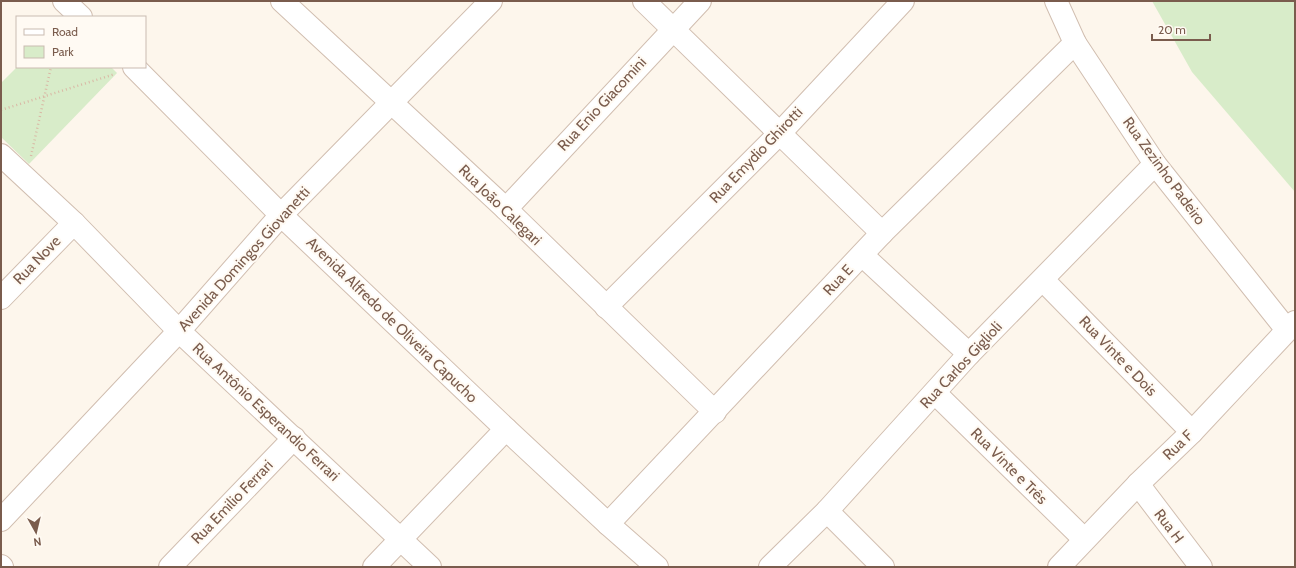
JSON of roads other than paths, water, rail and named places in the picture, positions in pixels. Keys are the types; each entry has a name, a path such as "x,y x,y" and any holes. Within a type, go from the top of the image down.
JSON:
{"street":[{"path":"64,1 80,16"},
{"name":"Rua João Calegari","path":"282,1 393,102 506,209 715,412"},
{"name":"Avenida Domingos Giovanetti","path":"1,520 178,330 281,215 491,1"},
{"path":"644,1 882,233"},
{"name":"Rua Enio Giacomini","path":"506,209 673,28 700,1"},
{"name":"Rua Emydio Ghirotti","path":"606,307 780,133 903,1"},
{"name":"Rua Zezinho Padeiro","path":"1056,1 1075,43 1155,164 1291,326"},
{"name":"Rua E","path":"608,524 882,233 1075,43"},
{"name":"Avenida Alfredo de Oliveira Capucho","path":"134,68 281,215 506,429 608,524 657,567"},
{"name":"Rua Antônio Esperandio Ferrari","path":"1,155 74,223 178,330 430,567"},
{"name":"Rua Carlos Giglioli","path":"770,567 827,511 969,354 1044,280 1155,164"},
{"name":"Rua Nove","path":"1,298 74,223"},
{"path":"862,255 969,354"},
{"name":"Rua Vinte e Dois","path":"1044,280 1192,432"},
{"name":"Rua F","path":"1059,567 1138,484 1192,432 1291,326"},
{"name":"Rua Vinte e Três","path":"935,393 1084,540"},
{"path":"374,567 506,429"},
{"name":"Rua Emilio Ferrari","path":"170,567 294,438"},
{"name":"Rua H","path":"1138,484 1201,567"},
{"path":"827,511 883,567"}]}
